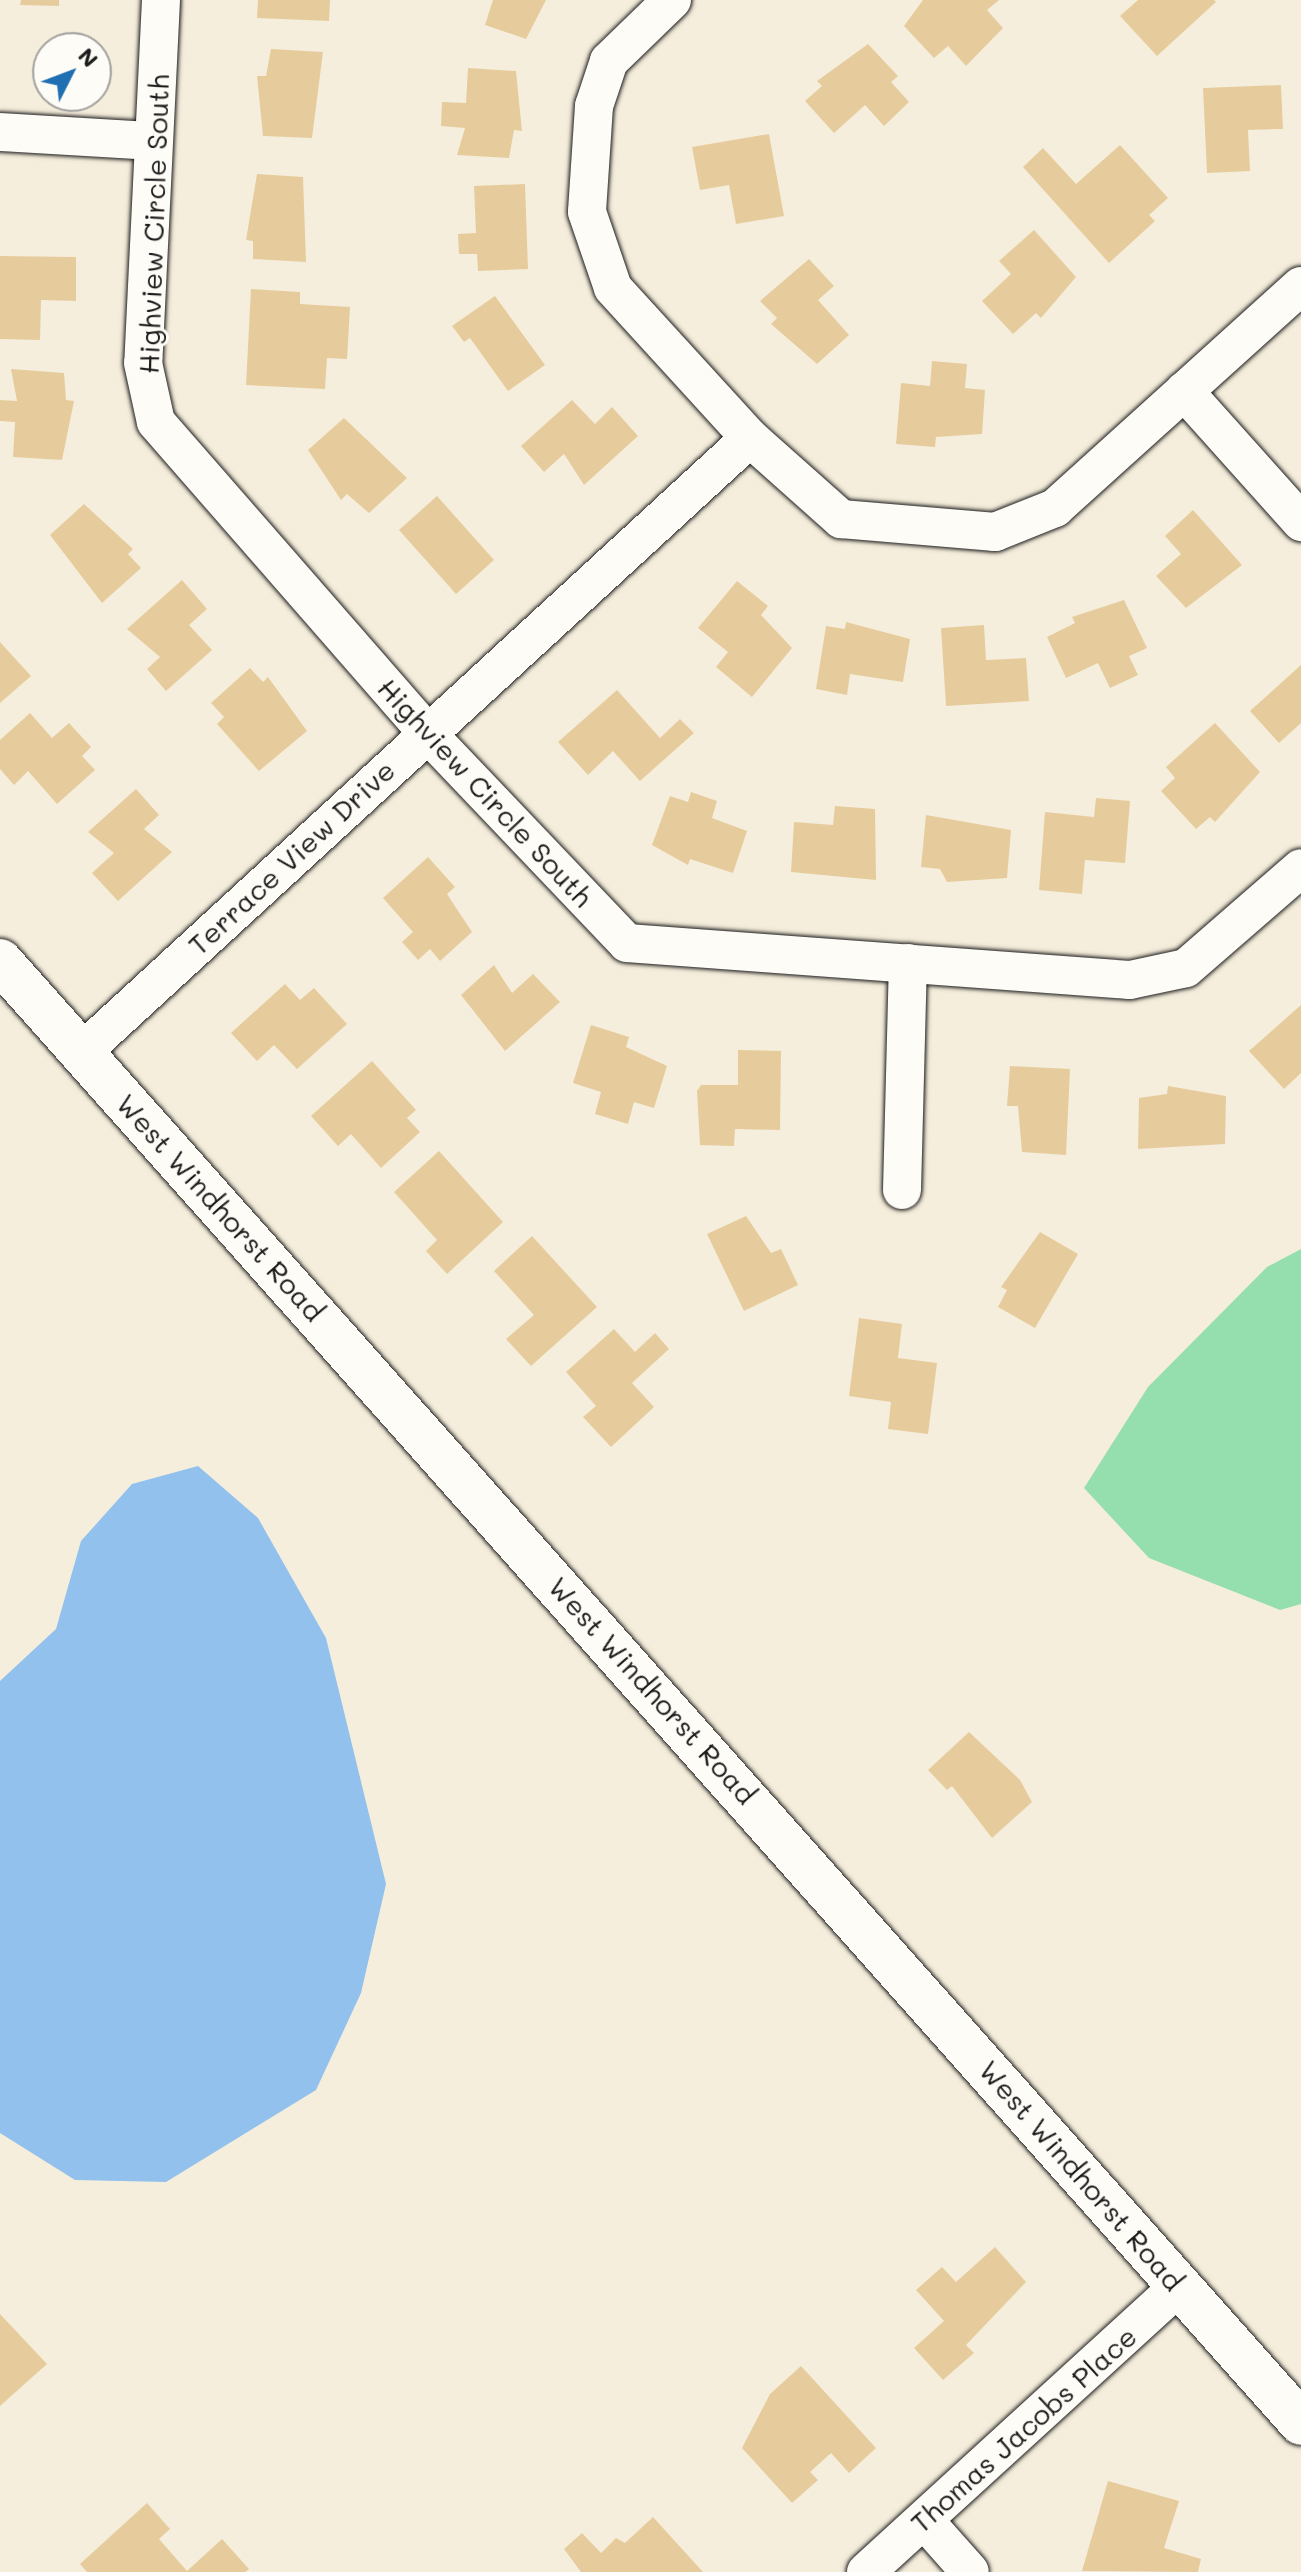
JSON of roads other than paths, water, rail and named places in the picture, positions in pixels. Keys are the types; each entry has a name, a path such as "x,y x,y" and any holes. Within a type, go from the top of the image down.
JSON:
{"street":[{"name":"Highview Circle South","path":"161,0 143,363 156,422 426,732 627,943 1130,980 1186,968 1301,868"},
{"path":"672,0 609,61 594,106 587,212 613,288 750,438 841,519 995,532 1055,508 1301,286"},
{"path":"0,132 152,141"},
{"path":"1184,391 1301,522"},
{"name":"Terrace View Drive","path":"82,1052 426,732 750,438"},
{"name":"West Windhorst Road","path":"0,961 1301,2423"},
{"path":"902,1190 908,963"},
{"name":"Thomas Jacobs Place","path":"866,2572 1179,2286"},
{"path":"924,2520 970,2572"}],"water":[{"path":"198,1466 258,1518 326,1638 386,1884 361,1993 316,2090 166,2182 75,2180 0,2133 0,1681 56,1629 81,1541 132,1484"}]}
